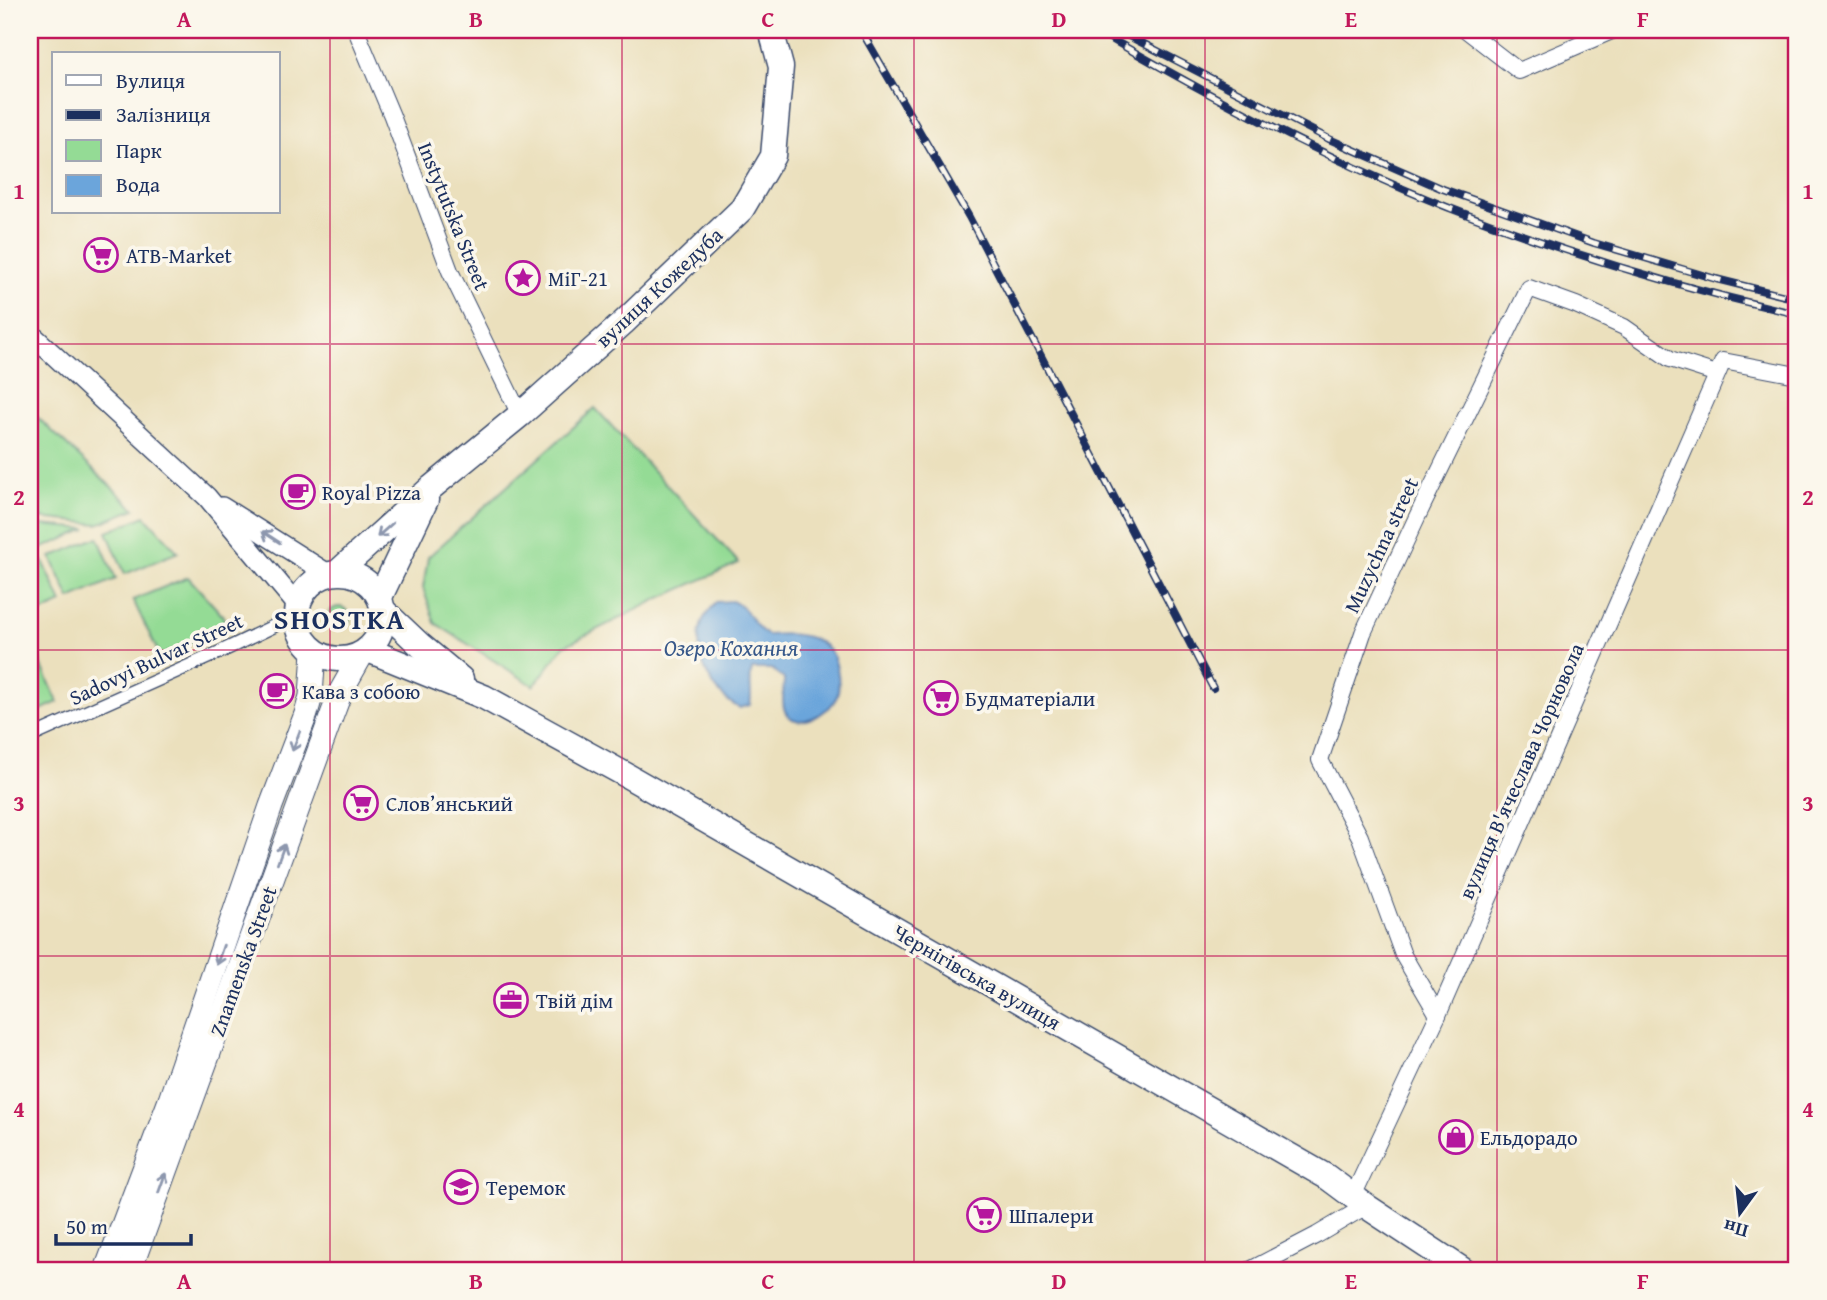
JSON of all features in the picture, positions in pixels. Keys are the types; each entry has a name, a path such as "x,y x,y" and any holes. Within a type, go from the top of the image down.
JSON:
{"main road":[{"name":"вулиця Кожедуба","path":"333,573 520,415 623,323 742,209 773,156 781,67 771,30"},
{"name":"вулиця Кожедуба","path":"382,604 432,487"},
{"path":"333,573 362,578 382,604 381,633 365,652 350,659 325,657 314,650 301,635 297,611 306,590 320,578 333,573"},
{"name":"Чернігівська вулиця","path":"382,604 420,645 484,697"},
{"name":"Znamenska Street","path":"106,1270 170,1100 271,806 306,714 311,696 314,650"},
{"name":"Чернігівська вулиця","path":"365,652 484,697 626,775 1328,1177 1463,1270"},
{"name":"Znamenska Street","path":"130,1270 328,725 341,691 365,652"}],"street":[{"name":"Instytutska Street","path":"356,30 392,116 450,271 520,415"},
{"path":"1466,30 1519,71 1614,30"},
{"name":"Muzychna street","path":"1438,1015 1403,955 1360,837 1320,760 1363,633 1529,288 1576,305 1624,327 1670,359 1720,368"},
{"path":"30,333 207,497 297,611"},
{"path":"1720,368 1797,375"},
{"name":"вулиця В'ячеслава Чорновола","path":"1360,1201 1438,1015 1720,368"},
{"path":"207,497 333,573"},
{"name":"Sadovyi Bulvar Street","path":"30,737 220,652 297,611"},
{"path":"1250,1270 1317,1236 1360,1201"}],"green space":[{"path":"595,408 739,563 658,599 564,646 534,686 435,623 423,588 428,557"},
{"path":"36,416 135,509 98,524 30,517 30,427"},
{"path":"145,516 178,552 125,574 107,532"},
{"path":"30,524 87,529 31,553"},
{"path":"98,537 116,579 70,599 51,557"},
{"path":"43,561 62,603 30,618 30,566"},
{"path":"188,577 223,616 225,625 160,656 133,600"},
{"path":"335,607 343,607 350,614 350,622 343,629 335,629 328,622 328,614"},
{"path":"32,644 58,702 30,715 30,645"}],"water":[{"name":"Озеро Кохання","path":"732,601 743,608 767,635 803,636 822,644 830,651 835,661 839,685 834,702 821,714 805,720 790,717 783,704 784,679 772,669 752,669 750,705 740,708 730,702 712,683 701,658 700,632 703,620 716,602"}],"railway":[{"path":"861,30 969,217 1213,688"},
{"path":"1096,30 1268,125 1402,189 1533,239 1620,267 1797,314"},
{"path":"1117,30 1329,139 1443,189 1594,243 1716,279 1797,299"}],"place":[{"name":"ATB-Market","path":"101,255"},
{"name":"МіГ-21","path":"523,278"},
{"name":"Royal Pizza","path":"298,492"},
{"name":"Кава з собою","path":"277,691"},
{"name":"Будматеріали","path":"941,698"},
{"name":"Слов’янський","path":"361,803"},
{"name":"Твій дім","path":"511,1000"},
{"name":"Ельдорадо","path":"1456,1137"},
{"name":"Теремок","path":"461,1187"},
{"name":"Шпалери","path":"984,1215"}],"district":[{"name":"SHOSTKA","path":"340,618"}]}
